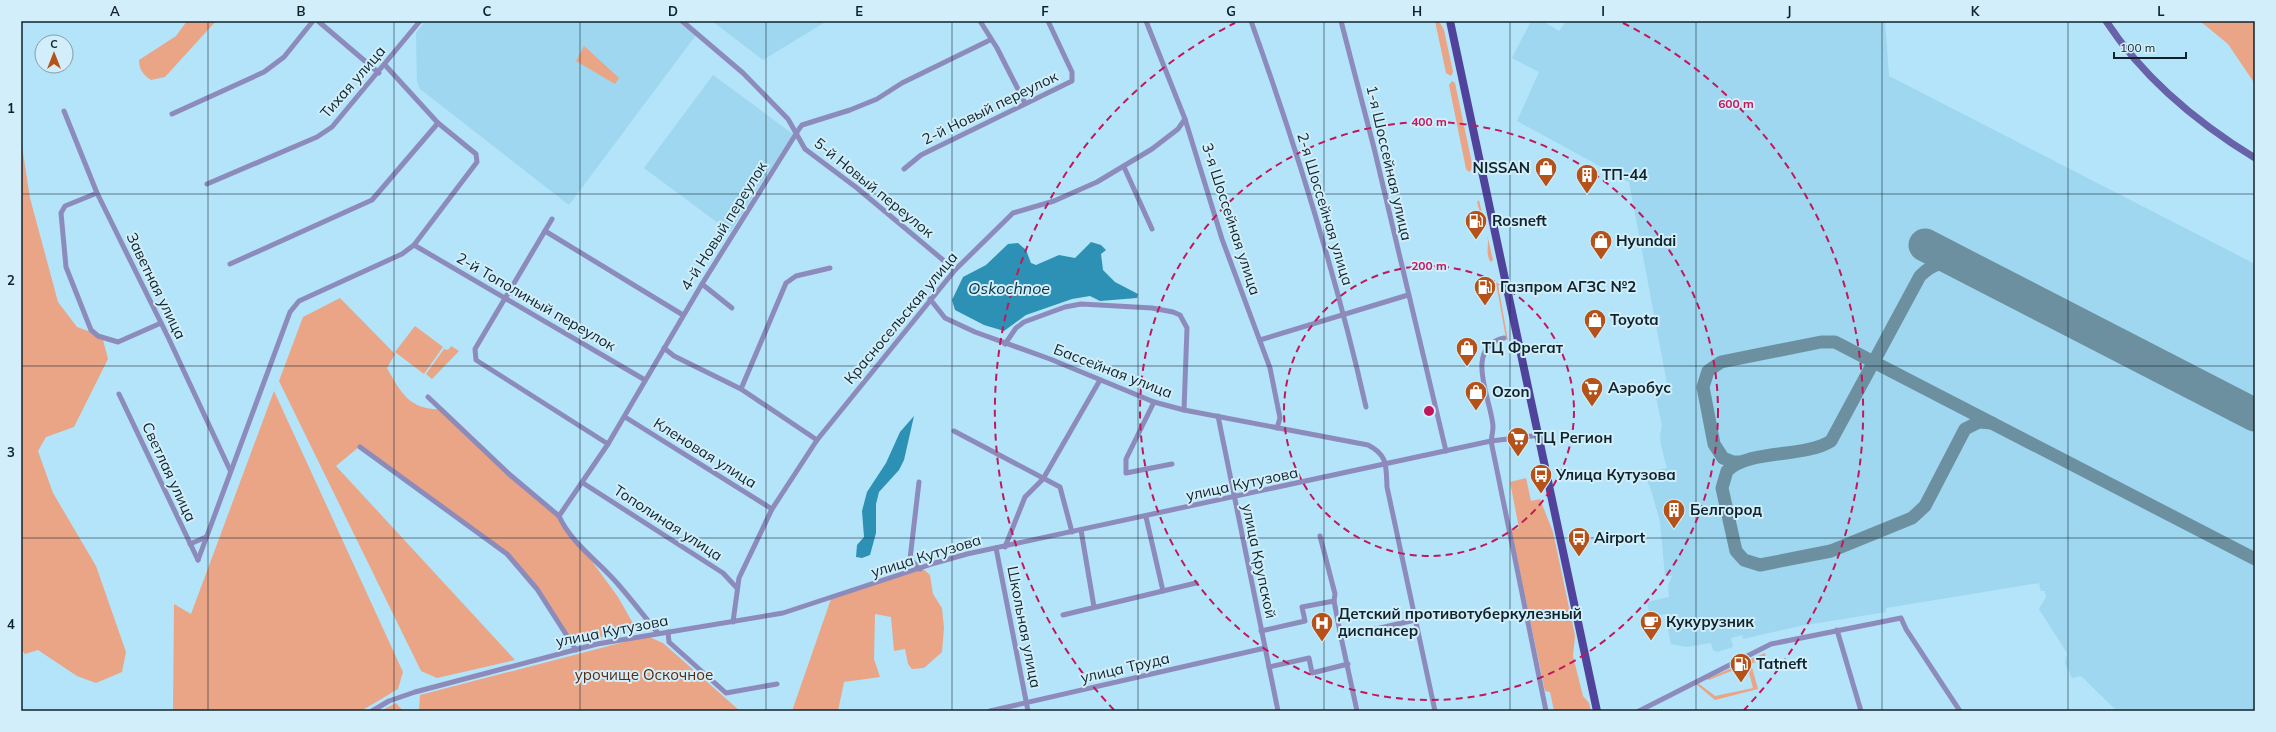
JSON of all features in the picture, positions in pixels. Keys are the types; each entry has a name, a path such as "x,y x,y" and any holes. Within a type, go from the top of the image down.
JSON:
{"main road":[{"path":"1450,21 1540,435 1597,711"},
{"path":"2106,21 2142,69 2182,108 2224,139 2255,158"}],"street":[{"path":"172,114 264,72 284,57 313,21"},
{"path":"318,21 379,73"},
{"name":"Тихая улица","path":"207,184 317,137 332,127 379,73 420,21"},
{"name":"5-й Новый переулок","path":"682,21 743,74 788,119 795,134 805,149 857,188 955,270"},
{"path":"980,21 990,40 997,48 1025,103"},
{"name":"2-й Новый переулок","path":"904,169 921,155 1025,103 1070,83 1073,78 1048,21"},
{"name":"3-я Шоссейная улица","path":"1146,21 1185,120 1222,239 1260,340 1276,391 1280,418 1277,428"},
{"name":"2-я Шоссейная улица","path":"1251,21 1308,189 1344,313 1366,407"},
{"name":"1-я Шоссейная улица","path":"1341,21 1374,148 1446,451"},
{"name":"4-й Новый переулок","path":"559,516 583,483 625,417 683,315 802,125 850,110 876,99 902,83 990,40"},
{"path":"190,544 206,537 290,312 299,301 402,254 414,245 477,162 476,154 438,123 385,65"},
{"name":"Заветная улица","path":"64,111 97,193 161,323 230,470"},
{"name":"Красносельская улица","path":"733,622 736,587 745,564 772,509 817,440 955,270 1013,213 1068,196 1124,167 1178,128 1185,120"},
{"path":"230,264 372,200 438,123"},
{"path":"1124,167 1152,229"},
{"path":"97,193 65,206 61,213 66,267 91,330 98,336 118,342 161,323"},
{"path":"552,219 507,298 475,349 476,360 608,444"},
{"path":"545,230 683,315"},
{"name":"2-й Тополиный переулок","path":"414,245 645,380"},
{"path":"741,390 786,282 796,276 830,268"},
{"path":"702,284 719,300 732,308"},
{"path":"1260,340 1344,313 1408,295"},
{"name":"Бассейная улица","path":"930,299 945,318 1005,344 1154,402 1184,410 1368,445 1378,450 1386,464"},
{"path":"1005,344 1016,328 1024,322 1065,307 1082,304 1152,308 1174,312 1180,315 1187,328 1184,410"},
{"path":"1504,338 1490,344 1482,361 1483,382 1493,426 1492,441 1546,711"},
{"path":"664,348 674,356 741,390 817,440"},
{"path":"1005,546 1025,498 1043,479 1100,380"},
{"name":"Светлая улица","path":"119,394 198,560 206,537"},
{"path":"428,396 509,474 559,516 563,526 574,540 617,583 658,633"},
{"path":"1154,402 1126,459 1126,473 1172,464"},
{"name":"улица Крупской","path":"1218,416 1233,498 1278,711"},
{"name":"Кленовая улица","path":"625,417 772,509"},
{"path":"954,431 1060,487 1072,532"},
{"name":"улица Кутузова","path":"372,711 389,701 415,692 576,650 658,633 733,622 802,608 935,563 996,548 1146,517 1492,441 1540,435"},
{"path":"360,447 507,554 537,588 576,650"},
{"path":"1386,464 1387,486 1435,711"},
{"path":"919,482 910,559 920,569"},
{"name":"Тополиная улица","path":"583,483 724,573 736,587"},
{"path":"1146,517 1163,591"},
{"path":"1081,530 1094,607"},
{"path":"1320,536 1335,594 1334,601 1340,636 1348,664 1358,711"},
{"name":"Школьная улица","path":"996,548 1028,711"},
{"path":"1063,614 1196,583"},
{"path":"1261,631 1305,622 1302,607 1334,601"},
{"path":"1639,711 1771,644 1901,618 1906,629 1960,711"},
{"path":"1340,636 1415,620"},
{"path":"1837,630 1861,711"},
{"path":"668,632 669,642 726,693 777,684"},
{"name":"улица Труда","path":"990,711 1265,648"},
{"path":"1269,667 1310,658 1312,673 1348,664"}],"shaded area":[{"path":"425,21 679,21 696,35 569,205 420,89 417,82 416,33"},
{"path":"712,21 827,21 763,60"},
{"path":"1531,21 1543,21 1559,31 1566,21 1885,21 1889,76 2255,264 2255,711 2117,711 2081,676 2072,678 2065,663 2067,653 2039,609 2046,597 2045,591 2041,591 2039,583 1886,608 1886,612 1800,626 1743,639 1742,635 1731,638 1733,647 1717,652 1713,650 1711,643 1687,647 1671,644 1665,614 1650,617 1647,602 1669,597 1668,586 1672,576 1665,576 1660,521 1650,487 1643,473 1667,468 1661,446 1660,436 1662,426 1655,392 1668,389 1629,182 1517,121 1539,72 1512,58"},
{"path":"713,75 793,134 730,232 644,168"}],"green space":[{"path":"187,21 216,21 165,77 151,80 142,72 139,60 176,36"},
{"path":"1435,21 1439,21 1444,30 1453,72 1451,76 1446,73"},
{"path":"2200,21 2255,21 2255,84 2228,44"},
{"path":"584,46 619,78 615,84 576,61"},
{"path":"1452,81 1455,83 1473,168 1469,172 1466,169 1449,85"},
{"path":"21,140 30,198 58,302 77,327 102,336 108,359 74,427 46,437 38,451 53,493 96,566 126,652 122,672 96,683 77,676 38,650 25,654 21,649"},
{"path":"1479,200 1486,229 1477,202"},
{"path":"1487,236 1493,260 1491,262 1488,255"},
{"path":"1496,282 1498,284 1508,341 1506,339"},
{"path":"340,298 395,354 387,368 403,393 415,404 433,409 444,409 564,523 618,597 635,627 574,645 538,588 508,553 360,446 336,466 515,660 437,678 421,671 279,381 303,317"},
{"path":"415,326 443,347 424,374 395,352"},
{"path":"451,346 459,351 432,379 426,374 444,349 448,350"},
{"path":"274,391 403,672 398,689 361,711 173,711 174,604 191,614"},
{"path":"1526,478 1531,501 1540,499 1553,532 1575,636 1573,656 1583,696 1589,703 1591,711 1554,711 1550,692 1545,691 1511,530 1519,528 1510,482"},
{"path":"923,569 930,575 933,594 942,608 944,628 942,652 924,668 912,669 908,664 905,649 894,651 891,617 875,614 874,659 880,677 844,682 838,711 792,711 831,599"},
{"name":"урочище Оскочное","path":"647,636 663,643 740,711 419,711 420,695"},
{"path":"1765,653 1766,657 1751,664 1758,689 1715,700 1696,684 1698,683 1715,696 1753,688 1746,661"},
{"path":"1734,667 1734,670 1709,680 1707,679"},
{"path":"396,703 403,711 381,711"}],"water":[{"name":"Oskochnoe","path":"1091,242 1101,245 1106,250 1101,254 1103,270 1115,282 1138,294 1137,298 1100,301 1090,296 1072,299 1026,315 1004,331 984,325 955,310 952,300 963,277 986,265 1008,244 1018,243 1026,250 1031,263 1036,265 1059,255 1075,258"},
{"path":"914,416 904,460 899,470 879,492 876,504 876,533 870,555 862,558 856,557 857,545 864,537 862,511 867,492 886,463 900,432"}],"taxiway":[{"path":"1963,264 1951,262 1935,265 1920,276 1831,441 1806,450 1749,459 1737,464 1727,471 1722,488 1736,551 1744,560 1760,565 1831,551 1912,518 1925,506 1965,429 1979,422 1992,423"},
{"path":"1740,462 1733,462 1723,458 1714,444 1703,387 1708,371 1721,362 1821,342 1835,342 2255,559"}],"runway":[{"path":"1925,245 2255,415"}],"place":[{"name":"NISSAN","path":"1546,188"},
{"name":"ТП-44","path":"1587,194"},
{"name":"Rosneft","path":"1476,240"},
{"name":"Hyundai","path":"1601,260"},
{"name":"Газпром АГЗС №2","path":"1485,306"},
{"name":"Toyota","path":"1595,340"},
{"name":"ТЦ Фрегат","path":"1467,368"},
{"name":"Аэробус","path":"1592,408"},
{"name":"Ozon","path":"1476,412"},
{"name":"ТЦ Регион","path":"1518,458"},
{"name":"Улица Кутузова","path":"1541,494"},
{"name":"Белгород","path":"1674,530"},
{"name":"Airport","path":"1579,558"},
{"name":"Детский противотуберкулезный диспансер","path":"1322,642"},
{"name":"Кукурузник","path":"1651,642"},
{"name":"Tatneft","path":"1741,684"}]}
